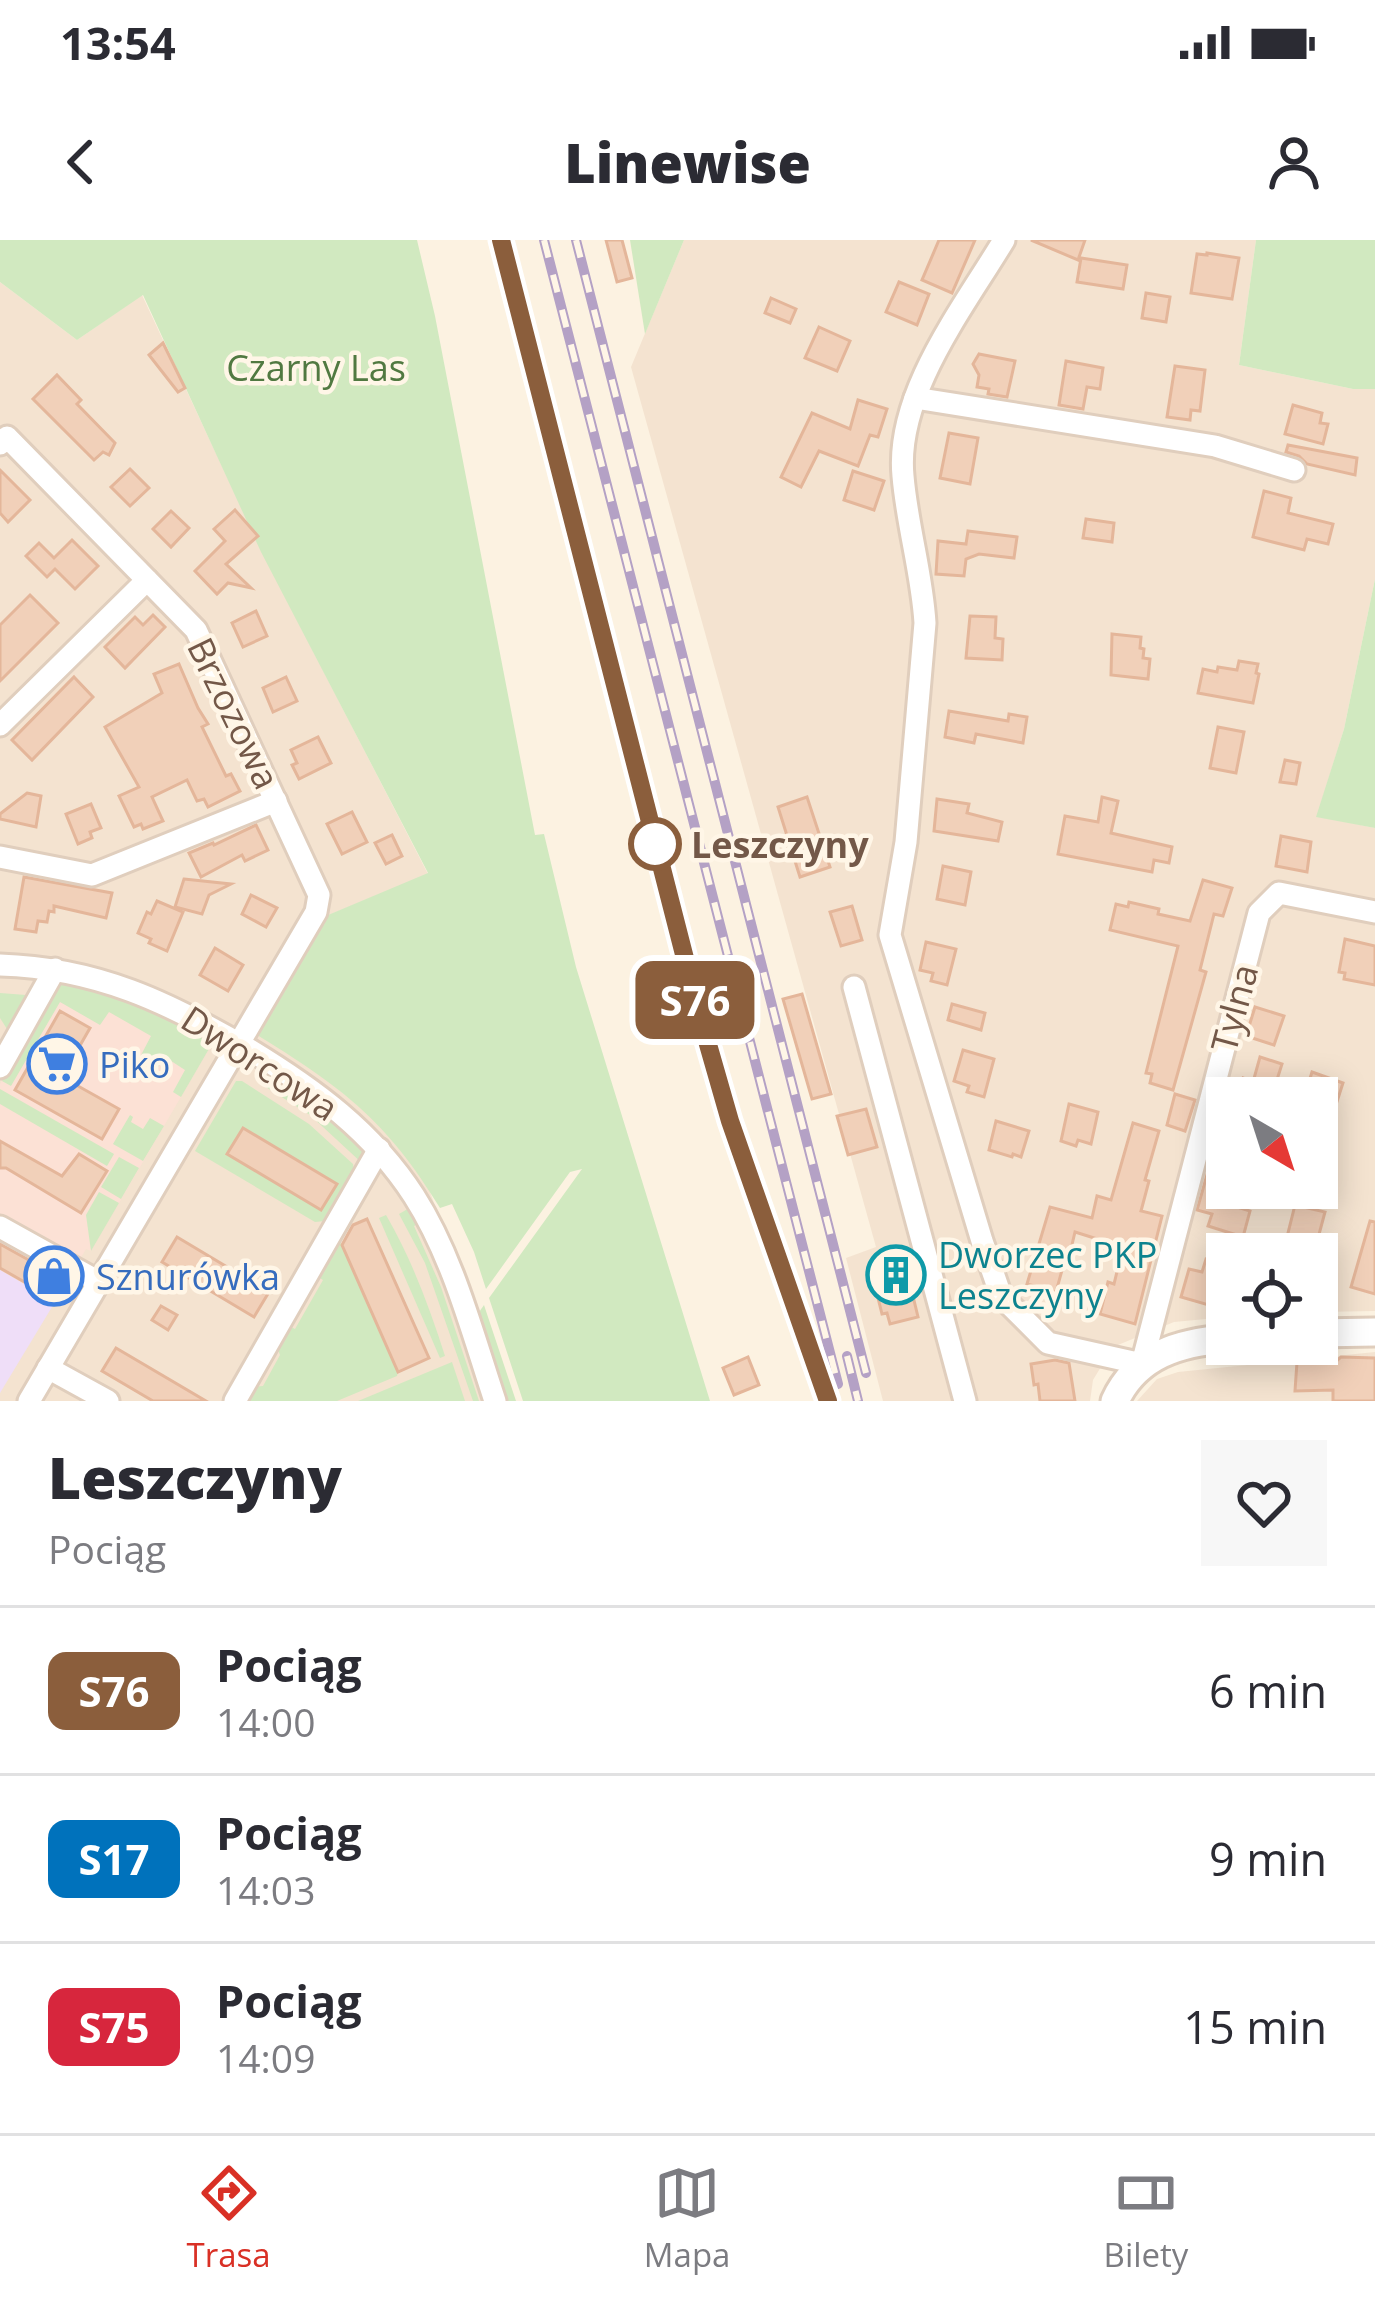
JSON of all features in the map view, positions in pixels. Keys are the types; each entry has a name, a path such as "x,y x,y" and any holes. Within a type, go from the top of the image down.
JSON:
{"street":[{"path":"1004,240 936,352 915,398 903,448 925,623 907,842 890,934 1001,1296 1048,1343 1142,1364"},
{"path":"915,398 1215,446 1294,470"},
{"name":"Brzozowa","path":"0,444 8,437 196,630 319,896 316,912 238,1044"},
{"path":"0,725 147,580"},
{"path":"0,856 92,875 276,801"},
{"name":"Tylna","path":"1142,1364 1259,913 1279,893 1375,912"},
{"name":"Dworcowa","path":"0,965 91,976 159,1000 321,1096 379,1149 415,1197 442,1251 495,1401"},
{"path":"0,1067 55,969"},
{"path":"854,987 965,1401"},
{"path":"29,1401 238,1044"},
{"path":"235,1401 379,1149"},
{"path":"0,1227 99,1282"},
{"path":"1338,1333 1375,1331"},
{"path":"1115,1401 1142,1364 1184,1344 1206,1341"},
{"path":"48,1367 108,1401"}],"shaded area":[{"path":"684,240 1256,240 1239,365 1353,389 1375,389 1375,579 1344,729 1317,816 1375,828 1375,1311 1338,1312 1338,1233 1206,1233 1206,1319 1174,1322 1113,1347 1093,1380 1090,1401 883,1401 846,1258 876,1247 631,367"},
{"path":"0,282 77,340 142,295 262,552 428,874 322,918 270,1032 417,1155 504,1401 0,1401"},
{"path":"59,979 213,1042 91,1251 86,1249 55,1302 0,1270 0,1084"},
{"path":"0,1270 55,1302 0,1393"},
{"path":"1375,1352 1375,1401 1137,1401 1157,1379 1178,1372 1247,1365 1338,1365 1338,1356"}],"green space":[{"name":"Czarny Las","path":"0,240 417,240 535,835 544,834 576,967 710,1401 523,1401 489,1298 582,1169 570,1172 486,1289 452,1204 440,1208 400,1151 359,1107 254,1033 321,918 428,873 261,552 143,295 77,340 0,282"},
{"path":"630,240 684,240 645,334"},
{"path":"1256,240 1375,240 1375,389 1353,389 1239,365"},
{"path":"1375,579 1375,828 1316,817 1344,729"},
{"path":"59,979 139,1004 213,1042 181,1097 173,1092 185,1070 165,1057 158,1067 140,1057 151,1036 109,1012 100,1025 60,1002 11,1086 2,1081"},
{"path":"0,993 26,995 7,1029 0,1018"},
{"path":"265,1072 330,1115 363,1149 363,1164 310,1115 258,1082"},
{"path":"236,1081 309,1124 353,1164 325,1221 315,1222 195,1151"},
{"path":"0,1089 114,1154 107,1166 0,1104"},
{"path":"130,1115 131,1122 143,1129 150,1118 164,1126 143,1161 113,1144"},
{"path":"119,1157 139,1168 121,1199 101,1187"},
{"path":"99,1192 119,1203 91,1251 86,1215"},
{"path":"411,1207 479,1401 473,1401 425,1263 399,1214"},
{"path":"386,1215 426,1301 445,1356 440,1358 379,1218"},
{"path":"336,1233 397,1376 337,1401 242,1401 249,1387 263,1386 280,1355 275,1342 285,1324 295,1329 323,1280 313,1274"},
{"path":"484,1305 516,1401 506,1401 477,1315"},
{"path":"452,1362 465,1401 358,1401"}],"building":[{"path":"606,240 622,240 632,278 617,282"},
{"path":"939,240 975,240 952,293 922,280"},
{"path":"1031,240 1085,240 1078,260"},
{"path":"1197,254 1239,258 1232,299 1191,293"},
{"path":"1081,258 1127,265 1123,289 1077,282"},
{"path":"899,282 929,294 917,325 886,312"},
{"path":"1146,293 1170,297 1166,322 1142,318"},
{"path":"771,298 796,309 790,323 765,313"},
{"path":"819,327 850,341 837,371 805,358"},
{"path":"163,343 185,388 178,392 149,355"},
{"path":"979,354 1015,361 1007,397 977,387 979,375 973,364"},
{"path":"1066,361 1103,368 1100,389 1087,387 1083,409 1059,405"},
{"path":"1175,366 1205,370 1200,411 1191,410 1190,420 1167,417"},
{"path":"57,375 81,400 77,404 115,443 109,455 103,452 94,460 33,399"},
{"path":"858,400 887,409 878,437 870,435 858,466 819,451 801,487 781,477 812,413 850,429"},
{"path":"1293,405 1322,413 1320,423 1328,424 1323,444 1285,434"},
{"path":"949,433 978,438 970,484 940,478"},
{"path":"1288,445 1357,458 1355,475 1307,464 1286,452"},
{"path":"130,469 149,488 130,506 111,487"},
{"path":"0,470 30,500 8,522 0,513"},
{"path":"853,471 884,481 874,510 844,500"},
{"path":"1264,491 1291,498 1288,513 1333,524 1328,544 1307,539 1304,550 1253,537"},
{"path":"235,510 258,536 226,564 251,588 228,583 217,594 195,571 225,541 214,529"},
{"path":"171,511 189,528 171,547 153,529"},
{"path":"1086,519 1114,523 1112,542 1083,538"},
{"path":"968,531 1017,537 1014,558 979,554 966,559 964,576 936,574 938,541 966,544"},
{"path":"72,540 98,566 75,589 55,569 47,577 26,556 39,543 54,558"},
{"path":"30,595 58,623 0,681 0,625"},
{"path":"256,611 267,636 243,647 232,623"},
{"path":"153,615 165,627 125,668 105,647 135,617 143,625"},
{"path":"970,616 996,617 995,638 1003,639 1002,660 966,658"},
{"path":"1112,634 1141,637 1143,658 1150,659 1148,679 1111,675"},
{"path":"1239,661 1258,664 1253,703 1198,693 1203,669 1237,670"},
{"path":"179,664 208,724 202,727 226,776 231,774 240,791 208,807 204,799 197,801 187,780 152,797 163,821 143,829 141,824 134,827 119,796 139,787 105,727 162,693 154,674"},
{"path":"74,677 93,697 32,760 12,740"},
{"path":"286,677 297,701 273,712 263,688"},
{"path":"949,711 1008,721 1009,714 1027,717 1023,743 976,734 974,743 945,737"},
{"path":"1218,727 1244,732 1236,773 1210,768"},
{"path":"318,737 331,763 299,779 291,750"},
{"path":"1285,760 1300,763 1296,784 1280,782"},
{"path":"27,793 41,796 36,827 0,819 0,814"},
{"path":"807,797 830,867 800,877 778,807"},
{"path":"1102,797 1118,801 1111,833 1172,847 1169,863 1154,860 1152,872 1058,854 1065,816 1098,822"},
{"path":"937,799 969,804 967,813 1002,822 998,841 934,831"},
{"path":"91,804 101,828 78,844 66,814"},
{"path":"352,812 367,842 342,854 327,824"},
{"path":"256,825 268,850 245,861 242,855 201,877 189,853"},
{"path":"392,835 402,856 386,864 375,843"},
{"path":"1281,836 1311,842 1307,872 1276,866"},
{"path":"943,866 971,872 965,905 937,899"},
{"path":"24,877 112,893 106,918 54,906 47,922 38,921 36,932 15,929"},
{"path":"184,879 231,884 209,895 202,914 175,907"},
{"path":"1203,880 1232,888 1223,916 1214,914 1200,970 1206,972 1173,1090 1150,1083 1152,1074 1146,1073 1178,946 1110,930 1116,904 1128,907 1129,902 1190,921"},
{"path":"251,895 277,908 266,927 242,914"},
{"path":"157,901 183,912 167,951 138,933"},
{"path":"852,906 862,940 841,946 830,912"},
{"path":"1345,939 1375,946 1375,985 1344,979 1345,973 1339,972"},
{"path":"926,942 956,949 947,985 931,981 933,973 920,970"},
{"path":"215,948 243,965 228,991 200,975"},
{"path":"802,994 831,1094 812,1099 783,999"},
{"path":"952,1004 985,1013 981,1030 948,1020"},
{"path":"1255,1007 1284,1016 1274,1045 1246,1036"},
{"path":"60,1011 90,1028 62,1077 119,1109 102,1139 15,1090"},
{"path":"963,1050 994,1059 984,1097 954,1081"},
{"path":"1260,1057 1282,1064 1278,1077 1254,1077"},
{"path":"1175,1094 1195,1100 1185,1131 1167,1125"},
{"path":"1069,1104 1098,1112 1091,1144 1061,1141"},
{"path":"866,1109 877,1147 848,1155 837,1116"},
{"path":"996,1121 1029,1131 1021,1157 989,1150"},
{"path":"1133,1123 1159,1131 1141,1211 1162,1216 1135,1324 1100,1314 1123,1247 1075,1232 1056,1292 1027,1284 1050,1207 1092,1218 1097,1196 1111,1200"},
{"path":"243,1128 337,1184 321,1210 227,1154"},
{"path":"0,1141 62,1176 79,1154 107,1171 81,1213 0,1168"},
{"path":"1206,1178 1206,1209 1250,1211 1244,1233 1230,1233 1208,1226 1212,1214 1197,1210"},
{"path":"1294,1209 1325,1212 1319,1233 1288,1233"},
{"path":"367,1219 429,1358 398,1372 342,1245 353,1225"},
{"path":"1370,1221 1375,1222 1375,1294 1351,1287"},
{"path":"177,1237 269,1292 254,1317 162,1262"},
{"path":"0,1244 65,1280 54,1299 0,1268"},
{"name":"Dworzec PKP Leszczyny","path":"909,1251 918,1317 890,1324 877,1294 882,1293 874,1260"},
{"path":"1206,1259 1206,1304 1181,1297 1189,1269 1202,1272"},
{"path":"161,1306 177,1315 168,1330 152,1320"},
{"path":"116,1348 206,1401 153,1401 102,1371"},
{"path":"748,1357 759,1385 734,1395 723,1368"},
{"path":"1375,1358 1375,1401 1333,1401 1333,1390 1295,1391 1297,1365 1338,1365 1338,1360"},
{"path":"1069,1363 1075,1401 1040,1401 1031,1364"}],"railway":[{"path":"501,240 699,1013 730,1121 828,1401"},
{"path":"544,240 838,1384"},
{"path":"576,240 866,1373"},
{"path":"847,1356 858,1401"}],"train":[{"name":"S76","path":"501,240 699,1013 730,1121 828,1401"}],"place":[{"name":"Leszczyny","path":"655,844"},
{"name":"Piko","path":"57,1064"},
{"name":"Dworzec PKP Leszczyny","path":"896,1275"},
{"name":"Sznurówka","path":"54,1276"}]}
